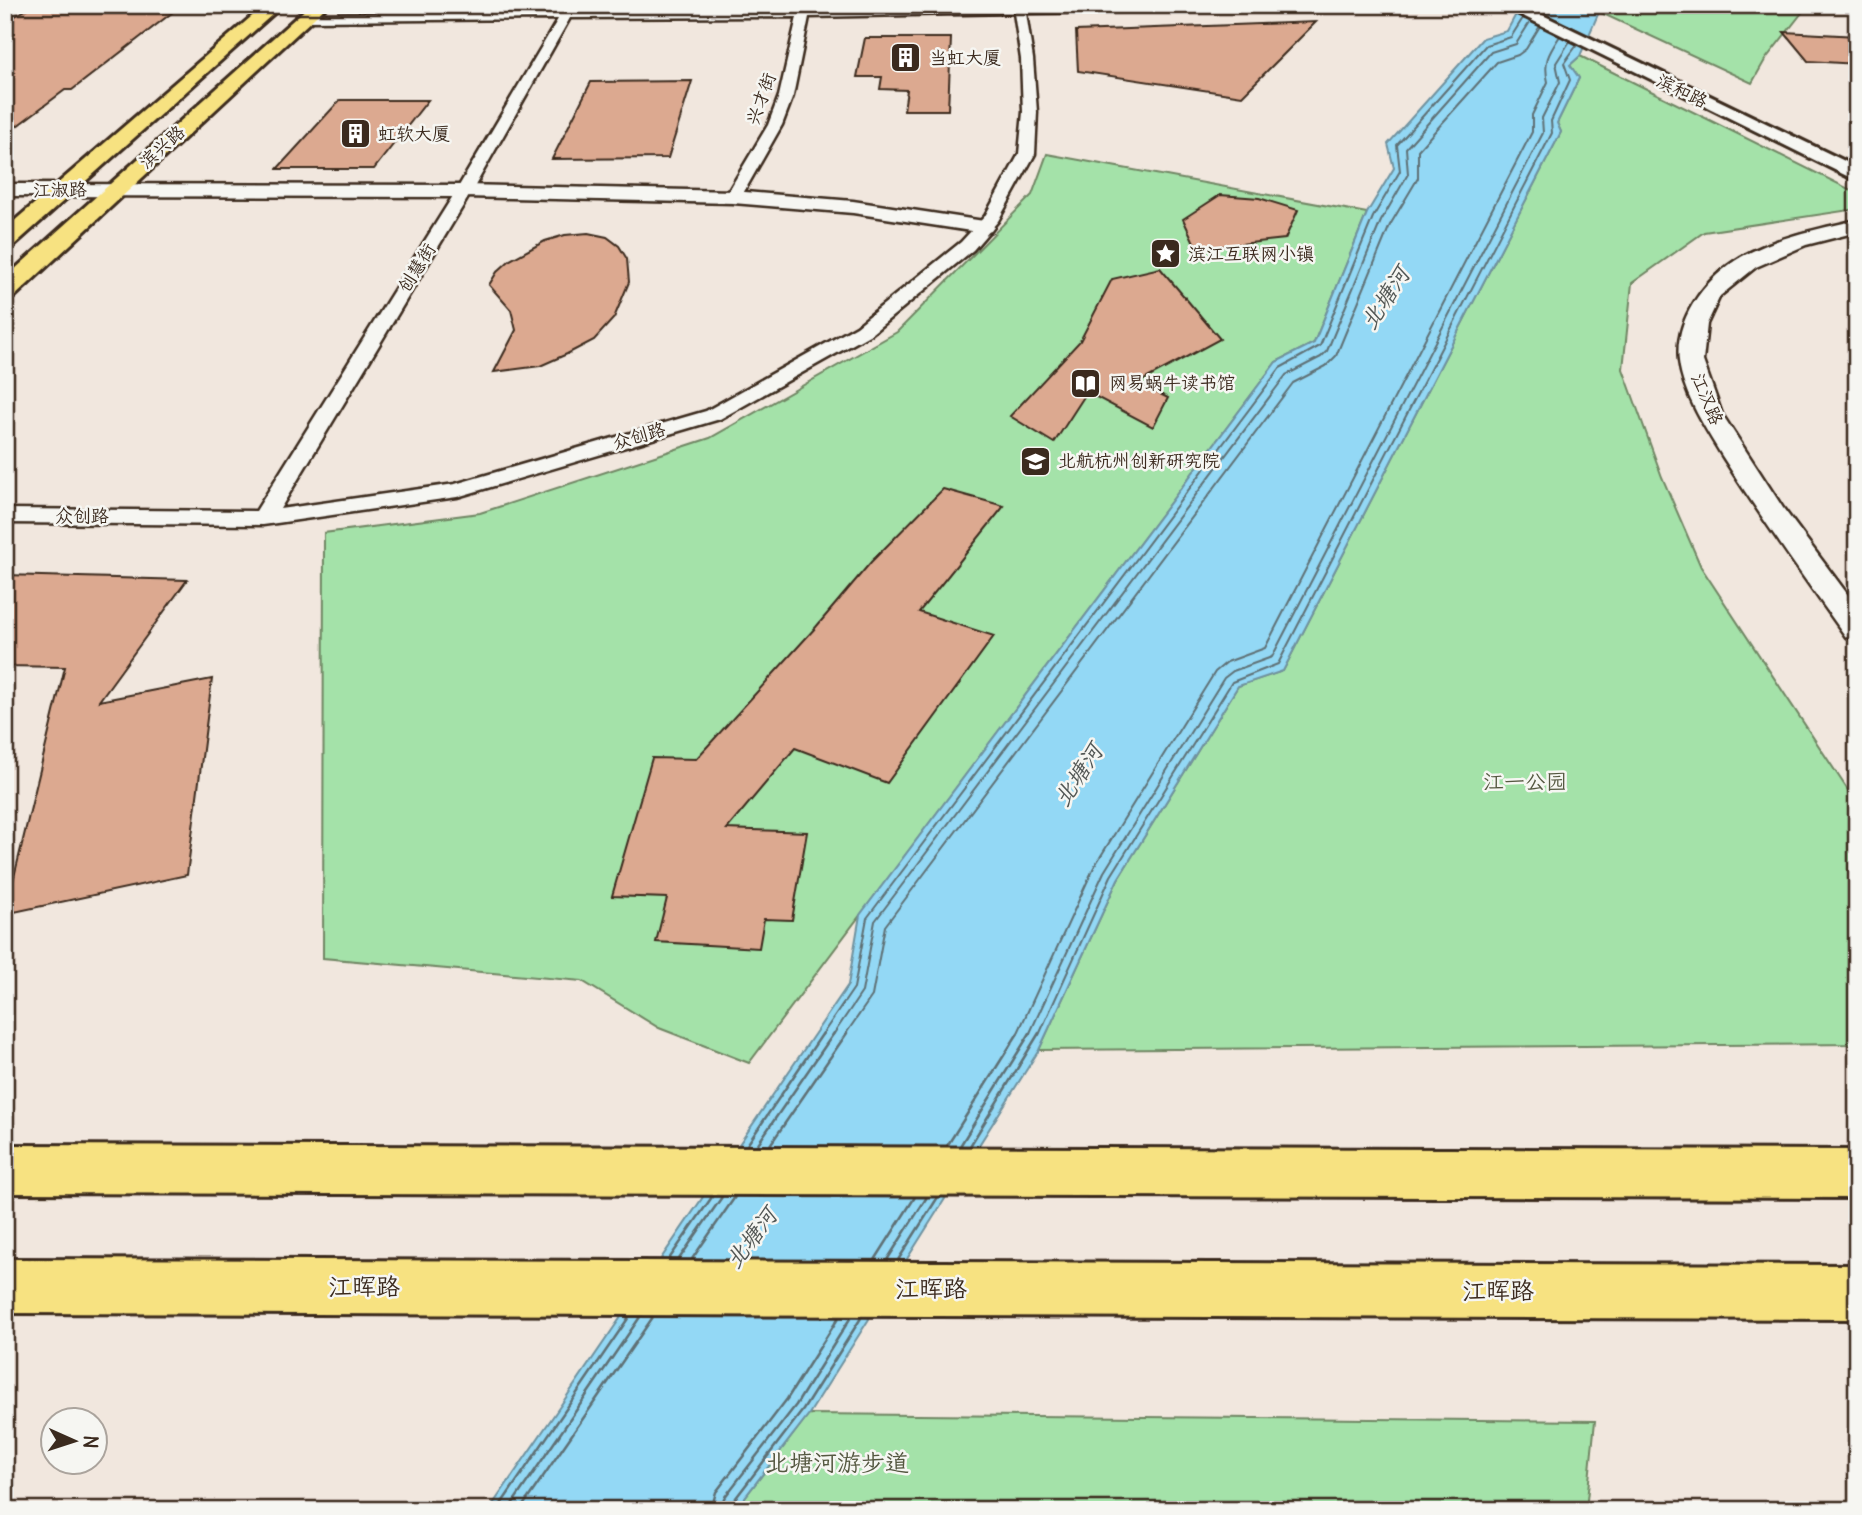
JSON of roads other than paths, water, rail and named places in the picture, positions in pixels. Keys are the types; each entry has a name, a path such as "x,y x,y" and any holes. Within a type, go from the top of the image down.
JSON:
{"main road":[{"name":"滨兴路","path":"5,241 275,5"},
{"name":"滨和路","path":"1509,5 1857,175"},
{"name":"滨兴路","path":"5,292 313,11"},
{"path":"5,1169 1857,1174"},
{"name":"江晖路","path":"5,1286 1857,1292"}],"street":[{"path":"313,11 565,15 804,9 1301,5"},
{"name":"众创路","path":"5,516 263,518 457,489 713,415 864,330 967,246 992,218 1027,154 1030,112 1020,7"},
{"name":"兴才街","path":"733,197 775,125 786,96 804,9"},
{"name":"创慧街","path":"263,518 464,191 565,15"},
{"name":"江淑路","path":"5,190 464,191 733,197 852,207 984,228"},
{"name":"江汉路","path":"1857,226 1799,240 1748,262 1710,293 1695,324 1691,361 1709,414 1771,511 1857,630"}],"water":[{"name":"北塘河","path":"1521,5 1602,5 1580,56 1570,65 1579,78 1557,123 1561,132 1283,671 1238,686 1118,879 1039,1050 809,1414 735,1510 489,1510 848,985 860,915 1276,362 1314,343 1367,213 1394,168 1388,144 1483,38 1507,31"}],"place":[{"name":"当虹大厦","path":"906,58"},
{"name":"虹软大厦","path":"355,134"},
{"name":"滨江互联网小镇","path":"1165,254"},
{"name":"网易蜗牛读书馆","path":"1086,383"},
{"name":"北航杭州创新研究院","path":"1035,461"}],"park label":[{"name":"江一公园","path":"1525,782"},
{"name":"北塘河游步道","path":"837,1463"}]}
